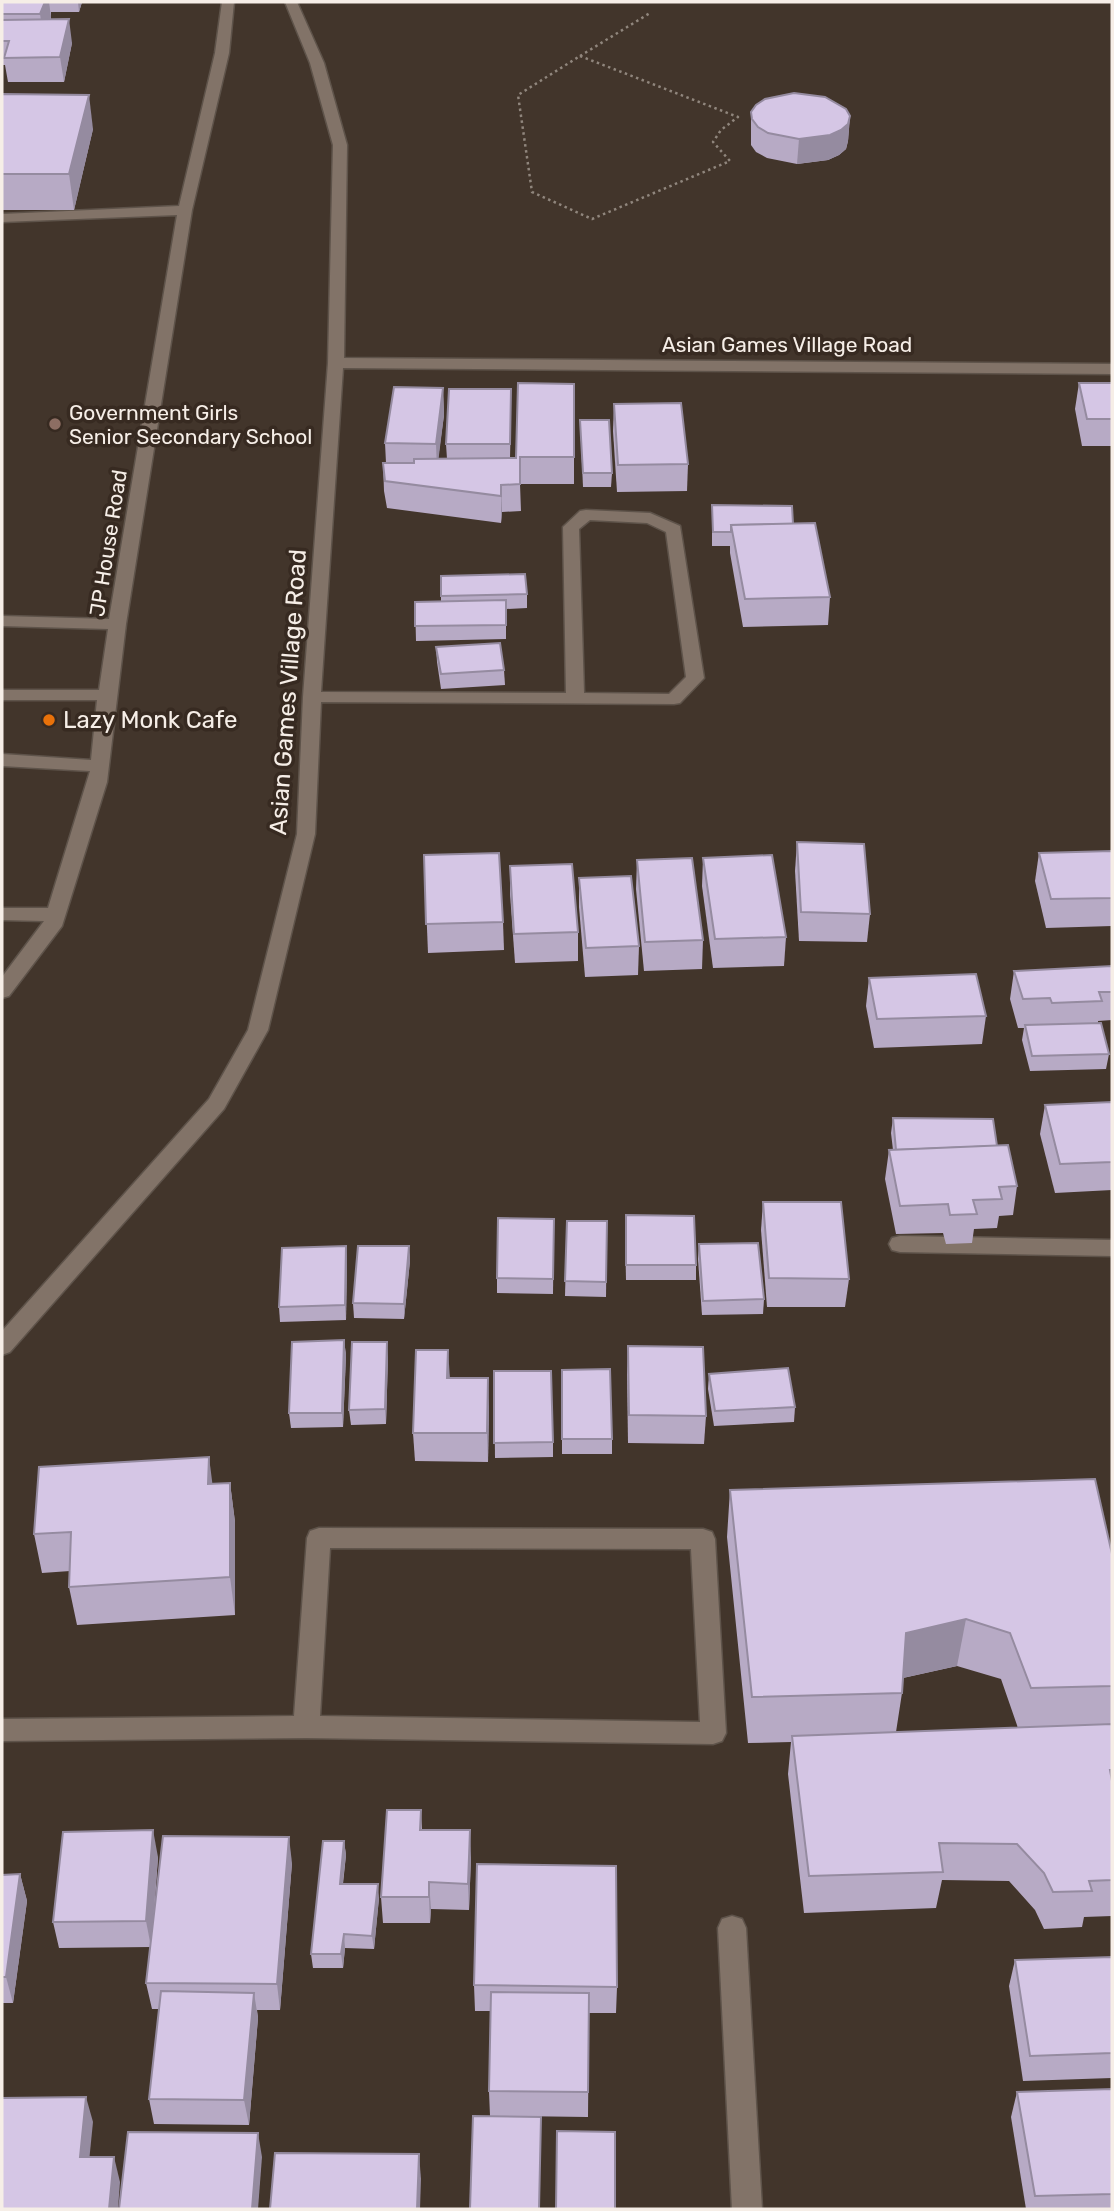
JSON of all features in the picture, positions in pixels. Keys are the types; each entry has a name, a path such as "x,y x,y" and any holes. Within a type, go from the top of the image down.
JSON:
{"street":[{"name":"JP House Road","path":"2,991 52,926 101,766 117,624 185,210 222,53 228,2"},
{"name":"Asian Games Village Road","path":"2,1346 217,1104 258,1030 306,834 312,697 335,363 340,145 317,63 291,2"},
{"path":"5,222 185,210"},
{"name":"Asian Games Village Road","path":"335,363 1112,369"},
{"path":"312,697 674,699 695,678 674,530 650,518 586,515 571,527 575,698"},
{"path":"2,621 117,624"},
{"path":"2,695 107,695"},
{"path":"2,760 101,766"},
{"path":"2,914 56,915"},
{"path":"900,1244 1112,1248"},
{"path":"2,1730 306,1727 713,1733 703,1539 319,1538 306,1727"},
{"path":"732,1928 747,2209"}],"path":[{"path":"580,56 738,117 721,130 713,142 730,161 592,219 532,192 518,95 580,56 650,13"}],"building":[{"path":"2,2 45,2 40,14 2,14"},
{"path":"69,19 60,57 4,58 9,41 2,41 2,20"},
{"path":"794,93 825,97 846,109 850,116 848,124 830,135 799,139 768,133 758,127 751,112 756,105 765,99"},
{"path":"2,94 89,95 69,174 2,174"},
{"path":"518,383 574,384 574,457 520,457 520,484 501,485 501,496 385,481 383,463 414,463 414,459 516,458"},
{"path":"1079,383 1112,383 1112,419 1087,419"},
{"path":"394,387 443,388 436,444 385,443"},
{"path":"449,389 511,389 510,444 446,444"},
{"path":"681,403 688,464 618,465 614,404"},
{"path":"580,420 609,420 612,473 583,473"},
{"path":"712,505 792,506 793,524 731,525 731,532 713,532"},
{"path":"815,523 830,597 745,599 731,525"},
{"path":"525,574 527,594 441,596 441,576"},
{"path":"506,600 506,625 415,626 415,602"},
{"path":"500,643 504,670 441,674 436,647"},
{"path":"797,842 864,844 870,914 801,912"},
{"path":"1112,851 1112,898 1051,899 1039,853"},
{"path":"499,853 503,922 426,924 424,855"},
{"path":"772,855 786,937 715,939 703,858"},
{"path":"692,858 703,940 645,942 637,860"},
{"path":"572,864 578,932 514,934 510,866"},
{"path":"631,876 639,946 586,948 579,878"},
{"path":"1112,966 1112,992 1099,992 1102,1001 1052,1003 1050,998 1023,999 1014,971"},
{"path":"976,974 986,1016 877,1019 869,978"},
{"path":"1101,1023 1109,1054 1032,1056 1025,1025"},
{"path":"1112,1102 1112,1162 1060,1164 1045,1105"},
{"path":"893,1118 993,1119 997,1146 896,1150"},
{"path":"1008,1145 1017,1186 999,1187 1002,1199 973,1200 977,1214 950,1215 948,1204 900,1206 889,1150"},
{"path":"763,1202 841,1202 849,1279 769,1278"},
{"path":"626,1215 694,1216 696,1265 626,1265"},
{"path":"498,1218 554,1219 553,1279 497,1278"},
{"path":"567,1221 607,1221 606,1282 565,1281"},
{"path":"758,1243 764,1299 703,1301 699,1244"},
{"path":"346,1246 345,1305 279,1307 282,1248"},
{"path":"358,1246 409,1246 404,1304 353,1303"},
{"path":"344,1340 342,1413 289,1413 292,1342"},
{"path":"352,1342 387,1342 385,1409 349,1410"},
{"path":"628,1346 703,1347 706,1416 629,1415"},
{"path":"416,1350 448,1350 447,1378 488,1378 487,1433 413,1433"},
{"path":"788,1368 795,1407 715,1411 709,1374"},
{"path":"610,1369 612,1439 562,1439 562,1370"},
{"path":"494,1371 551,1371 553,1442 494,1443"},
{"path":"209,1457 208,1484 230,1483 230,1577 69,1587 71,1532 34,1534 39,1467"},
{"path":"1095,1479 1112,1554 1112,1686 1031,1688 1010,1633 966,1619 906,1633 902,1693 752,1697 730,1490"},
{"path":"1112,1724 1112,1880 1089,1881 1092,1891 1053,1892 1044,1873 1017,1844 939,1843 943,1872 809,1876 792,1736"},
{"path":"387,1810 421,1810 420,1830 470,1830 468,1884 429,1882 429,1897 381,1897"},
{"path":"153,1830 146,1921 53,1922 63,1832"},
{"path":"163,1836 289,1837 277,1984 146,1983"},
{"path":"323,1841 344,1841 340,1884 378,1884 372,1936 344,1934 341,1954 311,1954"},
{"path":"477,1864 616,1866 617,1987 474,1985"},
{"path":"20,1874 6,1977 2,1977 2,1875"},
{"path":"1112,1957 1112,2053 1030,2056 1015,1960"},
{"path":"161,1991 254,1993 244,2100 149,2099"},
{"path":"491,1992 589,1993 588,2092 489,2091"},
{"path":"1112,2089 1112,2194 1035,2196 1017,2092"},
{"path":"86,2097 80,2157 114,2157 109,2209 2,2209 2,2098"},
{"path":"473,2116 541,2117 539,2209 470,2209"},
{"path":"557,2131 615,2132 615,2209 556,2209"},
{"path":"128,2132 258,2133 252,2209 119,2209"},
{"path":"275,2153 419,2154 417,2209 270,2209"}],"place":[{"name":"Government Girls Senior Secondary School","path":"55,424"},
{"name":"Lazy Monk Cafe","path":"49,720"}]}
